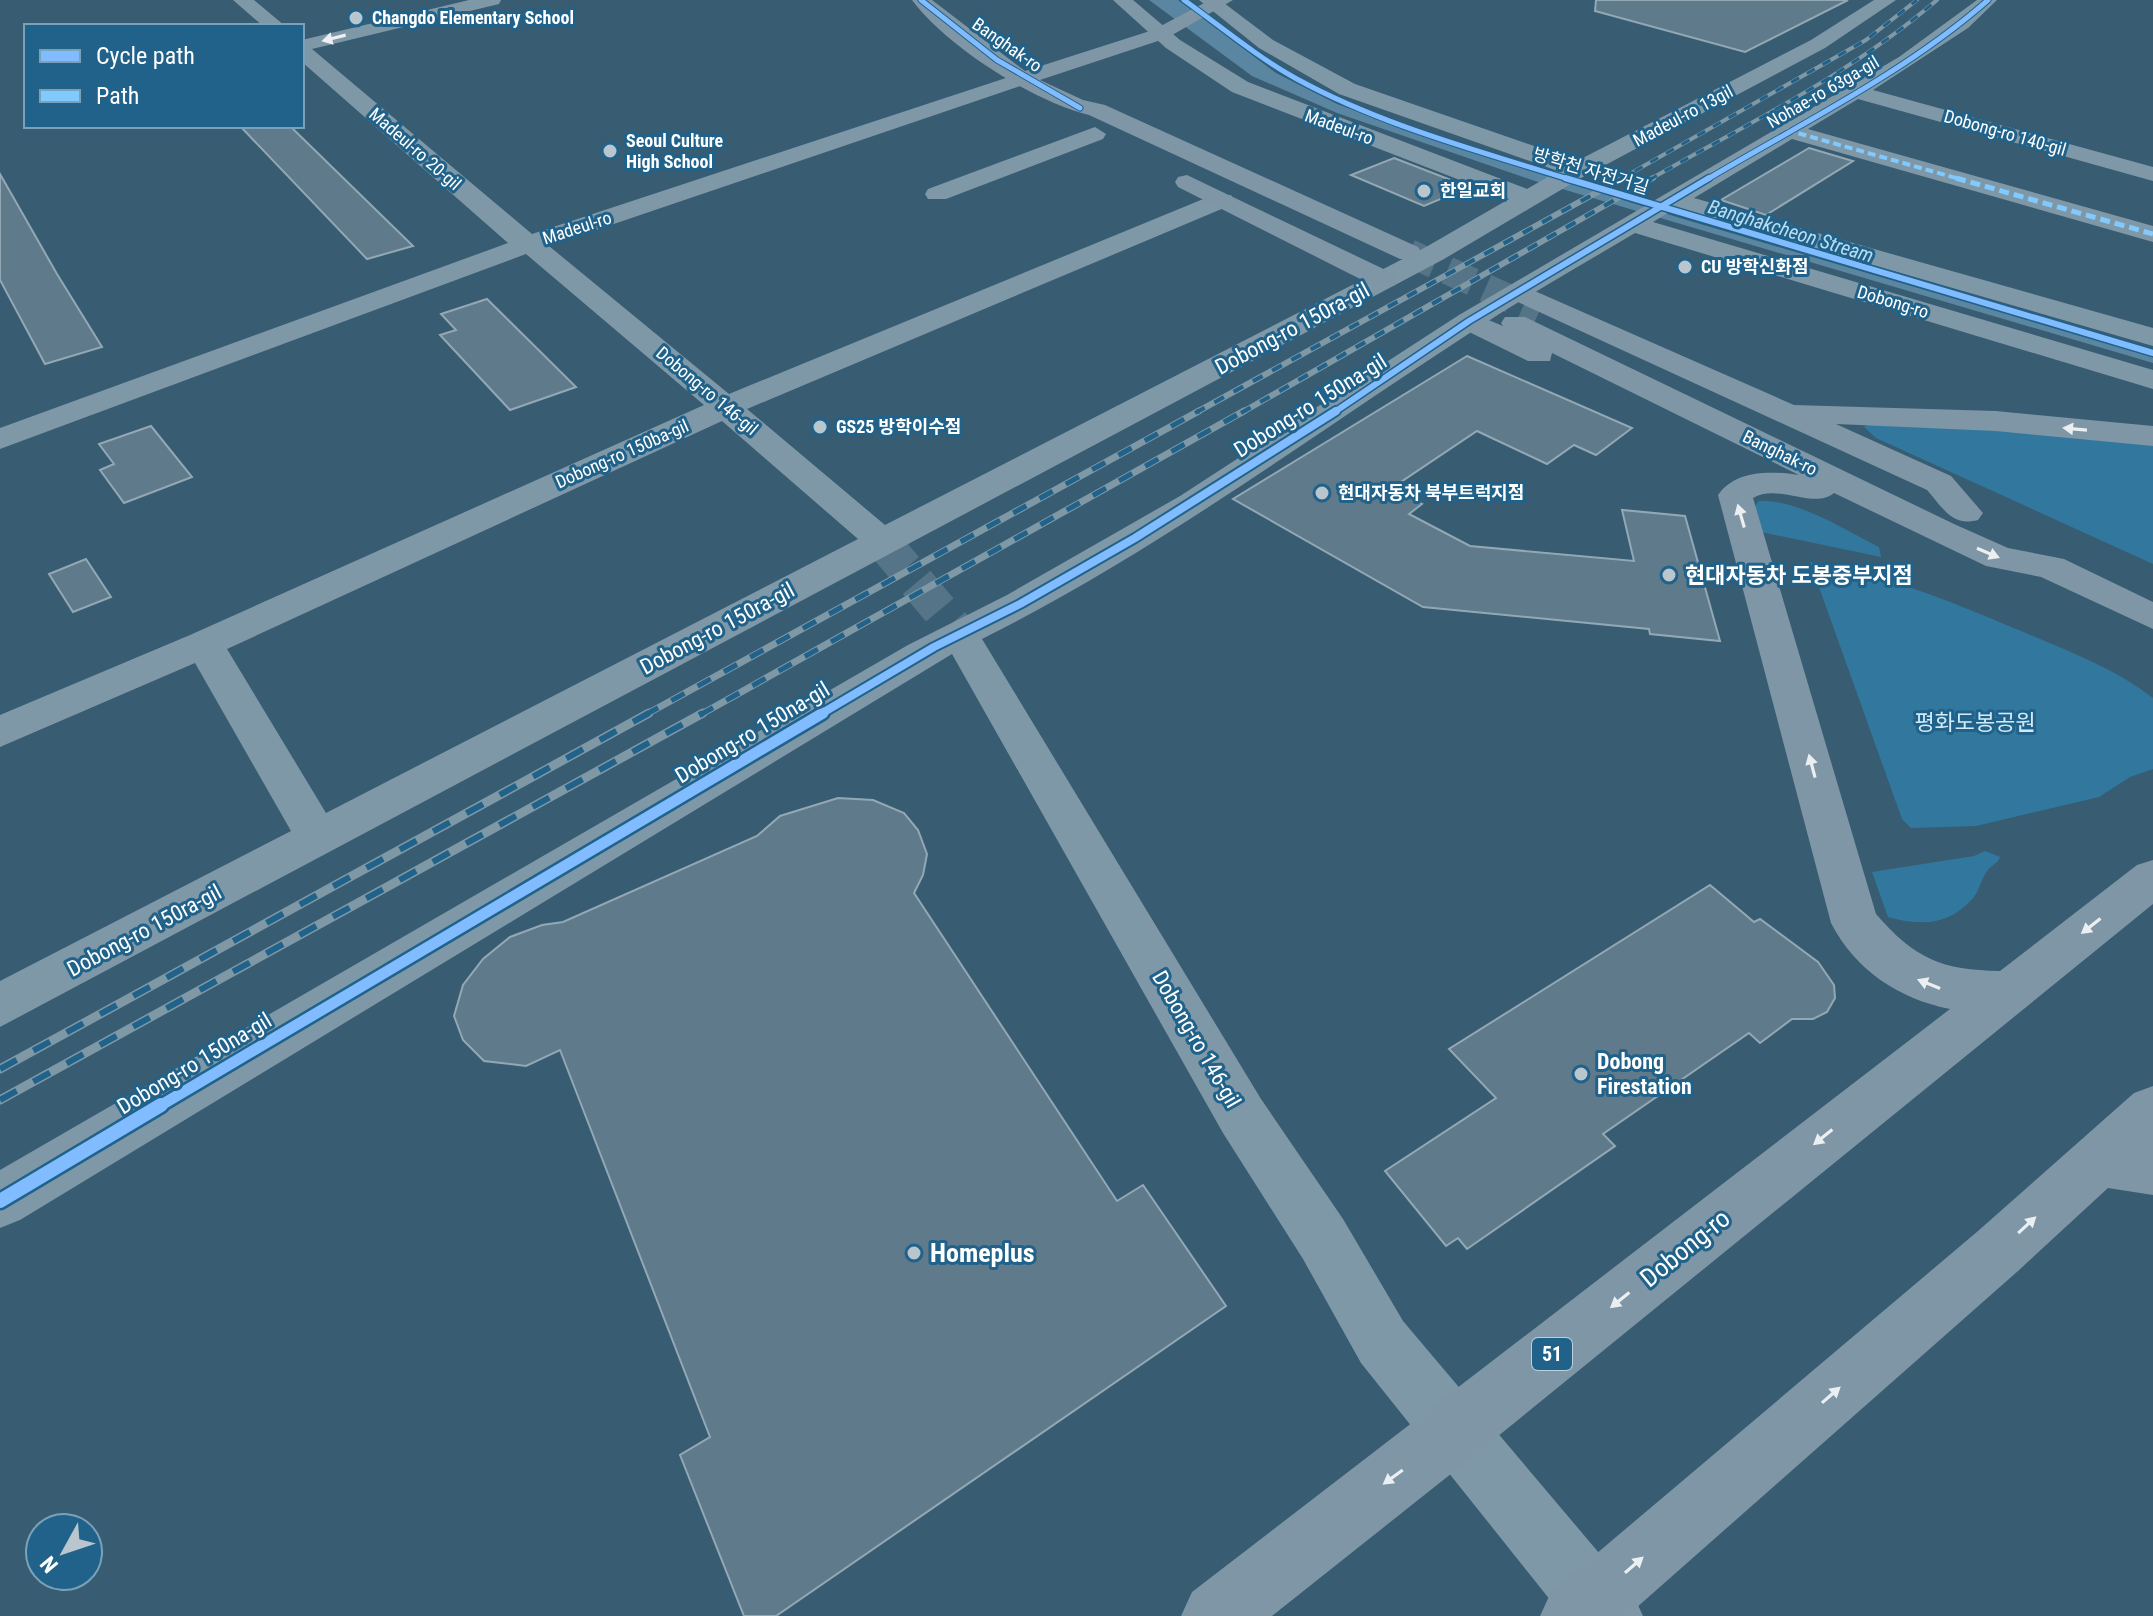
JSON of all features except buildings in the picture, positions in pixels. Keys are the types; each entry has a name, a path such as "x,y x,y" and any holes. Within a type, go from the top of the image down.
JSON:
{"main road":[{"name":"Banghak-ro","path":"921,0 1025,78 1096,120 1404,262"},
{"path":"1168,31 1215,4"},
{"name":"Madeul-ro","path":"1025,78 1168,31"},
{"path":"1096,120 1132,154"},
{"path":"1096,120 1145,124 1176,136 1404,262"},
{"path":"1170,173 1222,200 1404,262"},
{"name":"Banghak-ro","path":"1524,309 1954,522 1999,558 2051,567 2153,617"},
{"path":"1469,321 1889,521 1954,522 1939,483 1785,413 1524,309"},
{"path":"1785,413 1996,421 2153,436"},
{"path":"1820,489 1758,484 1742,488 1735,495 1855,923 1875,948 1926,984 1969,993 2006,992"},
{"path":"2112,597 2153,650"},
{"name":"Dobong-ro","path":"1216,1616 1454,1432 2153,878"},
{"path":"1592,1610 1998,1251 2125,1165 2153,1110"}],"street":[{"path":"242,0 272,24"},
{"path":"304,48 492,0"},
{"path":"1122,0 1168,31"},
{"name":"Madeul-ro 13gil","path":"1404,262 1818,44 1887,0"},
{"name":"Nohae-ro 63ga-gil","path":"1636,222 1787,130 1857,92 1961,24 1988,0"},
{"name":"Madeul-ro","path":"1215,4 1266,44 1347,89 1576,172"},
{"name":"Madeul-ro","path":"1168,31 1240,87 1282,106 1538,193"},
{"name":"Madeul-ro 20-gil","path":"304,51 507,230 529,244"},
{"name":"Madeul-ro","path":"0,439 529,244 1025,78"},
{"name":"Dobong-ro 140-gil","path":"1857,92 2153,174"},
{"path":"937,194 1096,120"},
{"path":"1787,130 2153,234"},
{"name":"Dobong-ro 150ba-gil","path":"0,732 204,644 726,407 1222,200"},
{"name":"Dobong-ro","path":"1669,200 2153,337"},
{"path":"1524,309 1636,222"},
{"name":"Dobong-ro","path":"1636,222 2153,380"},
{"name":"Dobong-ro 146-gil","path":"529,244 553,260 882,541"},
{"name":"Dobong-ro 150ra-gil","path":"0,1005 882,541 1404,262"},
{"name":"Dobong-ro 150na-gil","path":"0,1201 959,633 1019,604 1252,466 1403,369 1469,321 1524,309"},
{"name":"Dobong-ro 146-gil","path":"959,633 1242,1116 1323,1239 1382,1342 1592,1610"},
{"path":"204,644 318,839"}],"green space":[{"path":"1876,420 2153,442 2153,564 1876,438 1864,427"},
{"path":"1759,501 1806,510 1879,547 1881,557 1761,532 1754,507"},
{"name":"평화도봉공원","path":"1810,562 1868,574 1924,592 2064,649 2125,679 2153,698 2153,769 2130,777 2099,797 1976,826 1911,828 1902,819"},
{"path":"1985,851 2000,857 1986,873 1973,898 1954,914 1923,922 1888,917 1872,872 1974,856"}],"shaded area":[{"path":"1149,0 1178,0 1276,73 1337,104 1447,144 1680,218 2153,357 2153,363 1535,181 1337,113 1252,76"}],"tunnel":[{"path":"1409,253 1539,312"},
{"path":"882,541 959,633"}],"railway":[{"path":"1619,180 1866,40 1917,0"},
{"path":"1649,180 1834,75 1904,27 1937,0"},
{"path":"1195,413 1623,178"},
{"path":"1241,413 1653,178"},
{"path":"645,715 1199,411"},
{"path":"700,715 1244,411"},
{"path":"0,1069 649,713"},
{"path":"0,1100 703,713"}],"marked path":[{"path":"1787,130 2153,234"}],"cycle path":[{"path":"921,0 997,60 1080,108"},
{"name":"방학천 자전거길","path":"1184,0 1293,77 1340,100 1455,143 1684,216 2153,353"},
{"name":"방학천 자전거길","path":"0,1201 922,654 1020,604 1135,538 1304,432 1469,321 1906,61 1961,24 1988,0"}],"place":[{"name":"Changdo Elementary School","path":"356,18"},
{"name":"Seoul Culture High School","path":"610,151"},
{"name":"한일교회","path":"1424,191"},
{"name":"CU 방학신화점","path":"1685,267"},
{"name":"GS25 방학이수점","path":"820,427"},
{"name":"현대자동차 북부트럭지점","path":"1322,493"},
{"name":"현대자동차 도봉중부지점","path":"1669,575"},
{"name":"Dobong Firestation","path":"1581,1074"},
{"name":"Homeplus","path":"914,1253"}],"water label":[{"name":"Banghakcheon Stream","path":"1791,231"}]}
